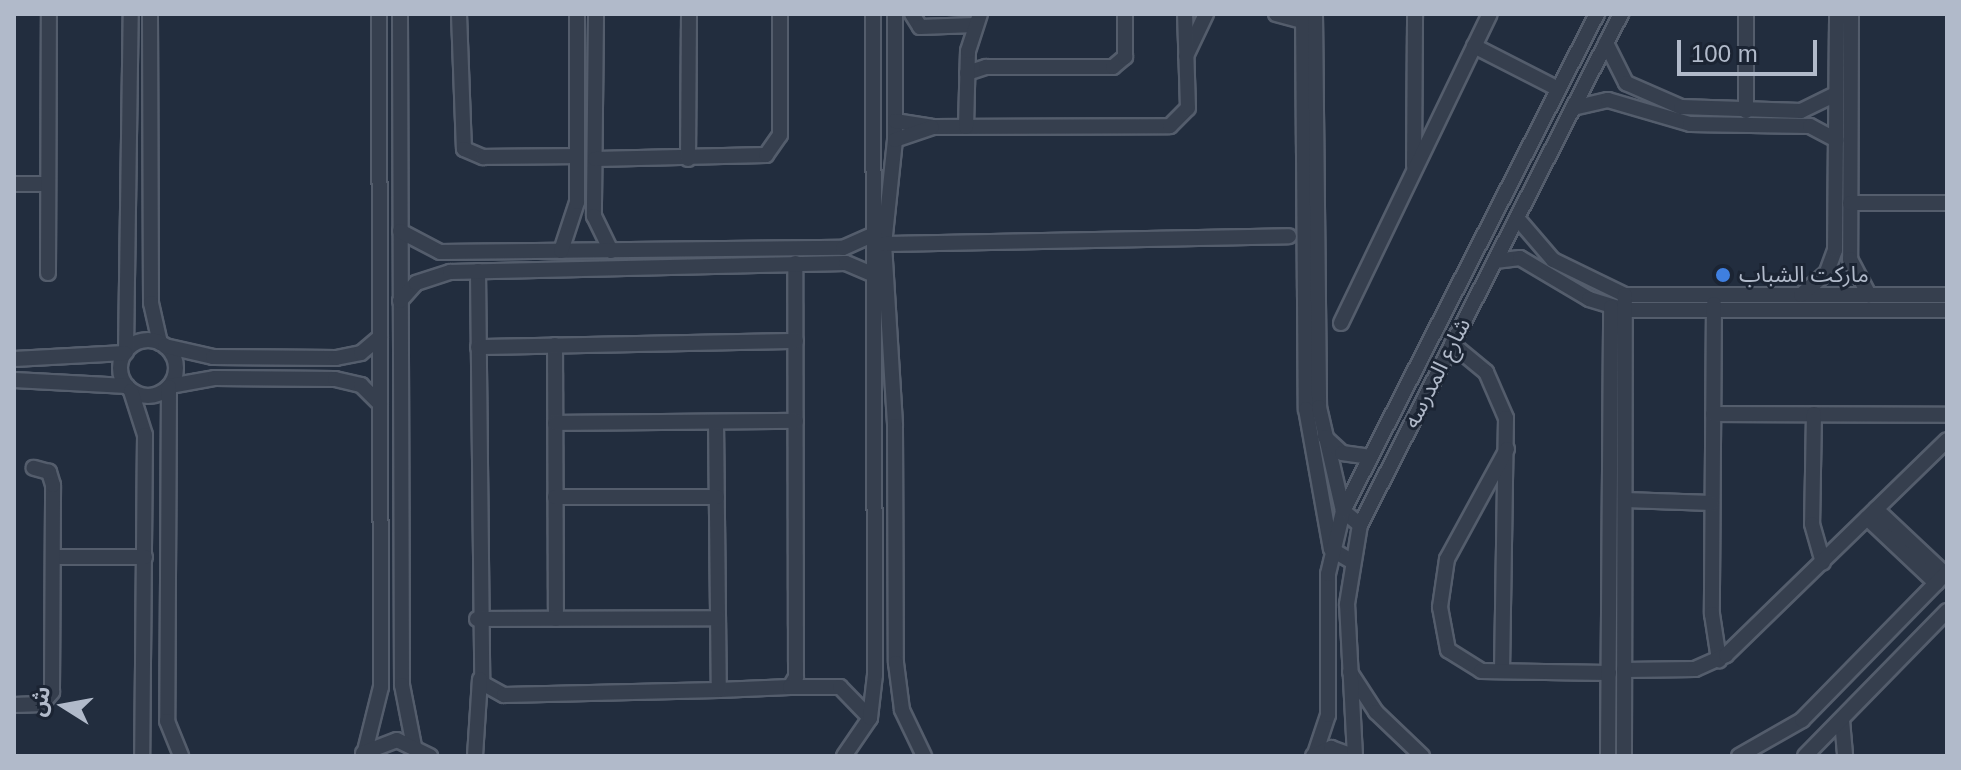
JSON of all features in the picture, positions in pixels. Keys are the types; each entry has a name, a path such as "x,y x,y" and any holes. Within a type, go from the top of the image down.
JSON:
{"street":[{"path":"48,273 49,14"},
{"path":"131,14 130,249 126,352 129,389 144,423 142,756"},
{"path":"150,14 150,249 163,344 176,368 170,387 166,512 167,721 181,756"},
{"path":"360,754 381,687 379,14"},
{"path":"400,14 402,701 422,752"},
{"path":"459,14 464,149 483,157 577,156"},
{"path":"561,251 576,217 577,14"},
{"path":"596,14 594,216 611,251"},
{"path":"688,159 689,14"},
{"path":"595,159 752,159 777,143 780,14"},
{"path":"873,14 879,239 895,426 896,674 902,710 924,756"},
{"path":"912,14 920,27 977,20 968,66 966,127"},
{"path":"968,66 1113,67 1125,57 1125,14"},
{"path":"895,121 932,127 1170,126 1188,108 1185,14"},
{"path":"1186,56 1206,14"},
{"path":"1276,14 1307,16 1302,230 1306,409 1331,549 1351,561"},
{"path":"1414,169 1415,14"},
{"path":"1341,323 1490,14"},
{"name":"شارع المدرسه","path":"1314,755 1328,715 1331,549 1343,511 1597,14"},
{"name":"شارع المدرسه","path":"1354,756 1349,670 1351,561 1360,525 1621,14"},
{"path":"1746,14 1746,111"},
{"path":"1837,14 1836,140 1843,239 1852,270 1869,295"},
{"path":"1801,295 1827,272 1843,239 1850,203 1851,14"},
{"path":"844,756 870,718 875,675 874,275 895,140 895,22 873,30"},
{"path":"1606,43 1612,66 1636,89 1688,109 1801,111 1836,94"},
{"path":"1474,46 1558,89"},
{"path":"1577,52 1596,63"},
{"path":"577,70 596,69"},
{"path":"1573,108 1608,100 1679,122 1810,126 1836,140"},
{"path":"895,140 932,127"},
{"path":"380,168 400,168"},
{"path":"14,184 48,184"},
{"path":"1850,203 1947,203"},
{"path":"576,217 594,216"},
{"path":"1517,218 1553,260 1620,304"},
{"path":"400,301 416,283 450,272 795,263 846,255 879,239 1302,230"},
{"path":"1302,230 1324,435 1343,511 1360,525"},
{"path":"400,231 417,246 451,252 658,250 846,255 874,275"},
{"path":"130,249 150,249"},
{"path":"658,250 658,267"},
{"path":"450,272 451,252"},
{"path":"1495,261 1520,258 1620,304 1714,303 1947,310"},
{"path":"790,687 797,670 795,263"},
{"path":"475,756 480,677 477,619 478,271"},
{"path":"1714,303 1801,295 1947,295"},
{"path":"1714,303 1712,503 1719,660"},
{"path":"1620,304 1625,500 1624,756"},
{"path":"1608,756 1620,304"},
{"path":"14,359 126,352 142,341 213,357 336,358 361,353 380,337"},
{"path":"478,347 796,341"},
{"path":"1452,344 1496,386 1507,449 1502,671"},
{"path":"555,345 556,619"},
{"path":"14,380 129,389 154,396 170,387 215,378 335,379 361,385 380,404"},
{"path":"1713,414 1947,415"},
{"path":"1814,414 1812,524 1823,562"},
{"path":"555,423 796,421"},
{"path":"716,422 719,690"},
{"path":"874,426 895,426"},
{"path":"1324,435 1342,453 1369,457"},
{"path":"1624,670 1682,671 1719,660 1947,440"},
{"path":"1507,449 1453,544 1440,599 1443,637 1454,658 1471,668 1609,673"},
{"path":"14,705 51,697 52,479 34,468"},
{"path":"555,497 717,497"},
{"path":"1625,500 1712,503"},
{"path":"381,504 401,504"},
{"path":"145,512 166,512"},
{"path":"1752,754 1802,720 1943,576 1872,513"},
{"path":"53,557 145,557"},
{"path":"1805,756 1947,611"},
{"path":"477,619 718,618"},
{"path":"1349,670 1376,712 1422,756"},
{"path":"875,675 896,674"},
{"path":"480,677 504,695 840,687 870,718"},
{"path":"1842,720 1845,756"},
{"path":"360,754 388,740 422,752"},
{"path":"1314,755 1331,748 1354,756"}],"place":[{"name":"ماركت الشباب","path":"1723,275"}]}
